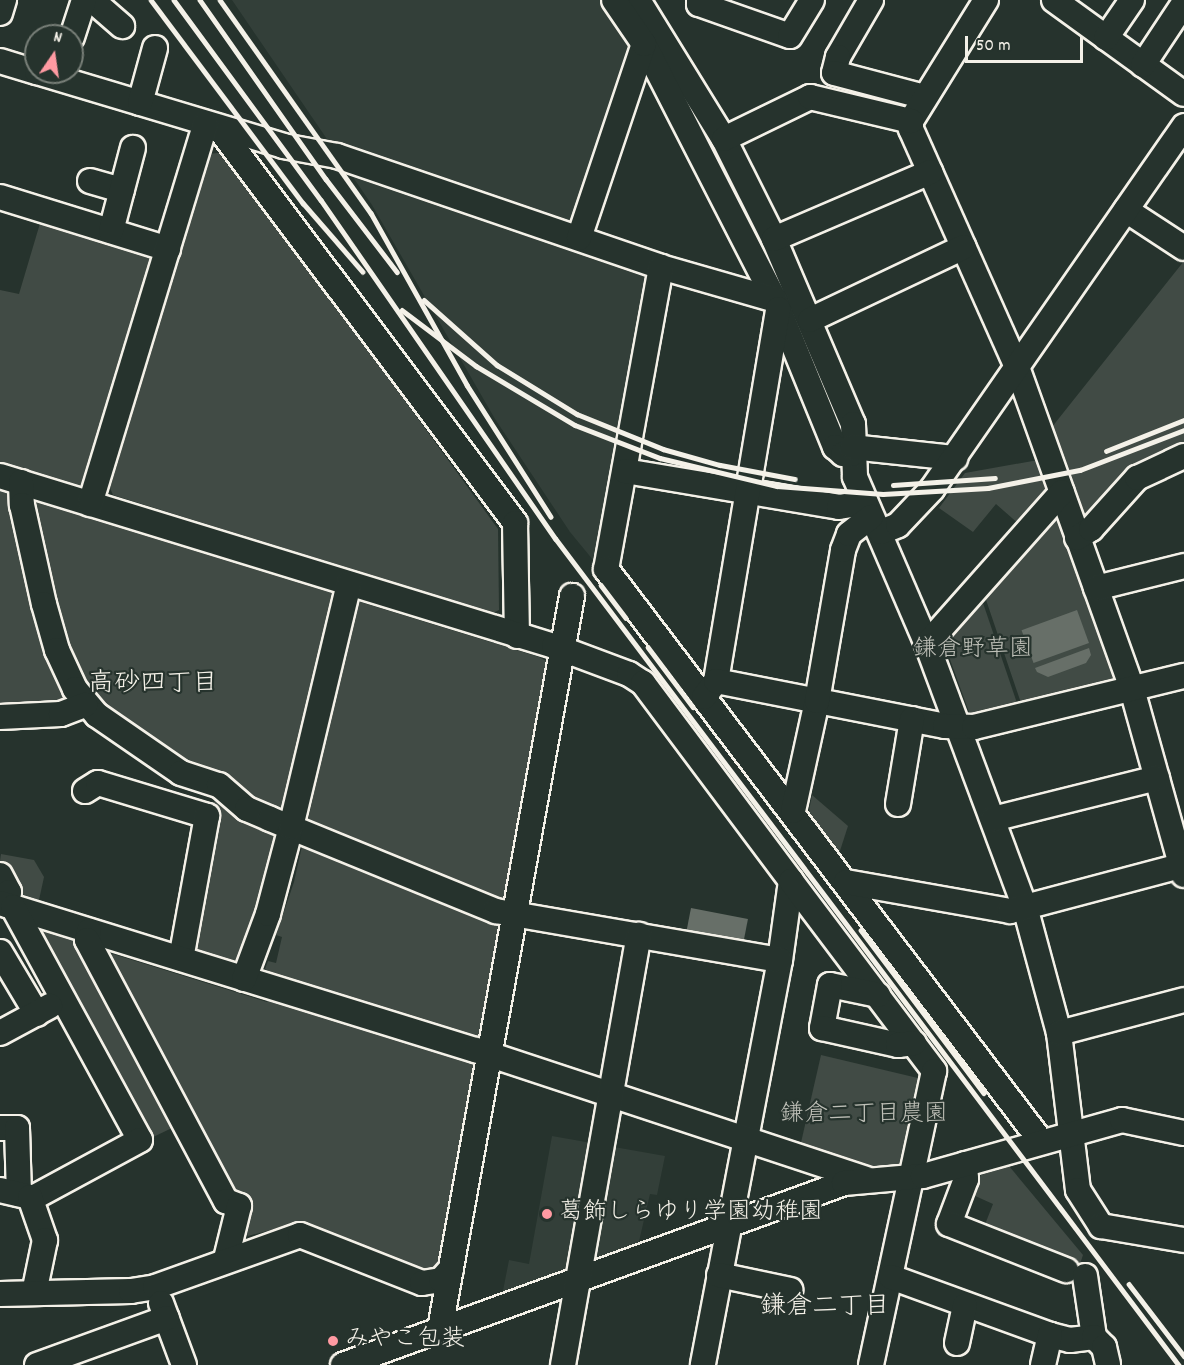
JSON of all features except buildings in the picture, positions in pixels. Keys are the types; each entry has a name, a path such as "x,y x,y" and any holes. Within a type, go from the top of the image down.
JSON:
{"street":[{"path":"0,13 4,0"},
{"path":"76,24 84,0"},
{"path":"92,0 122,26"},
{"path":"614,0 644,44 777,305 836,447 843,454 852,451 955,458"},
{"path":"638,0 724,139 774,239 853,424 852,468 927,644 1025,907 1059,1033 1069,1133 1078,1190 1101,1226 1184,1240"},
{"path":"699,0 699,4 746,8 790,36 812,0"},
{"path":"871,0 838,57 834,74 925,97"},
{"path":"911,121 986,0"},
{"path":"1054,0 1184,94"},
{"path":"1106,38 1132,0"},
{"path":"1143,64 1184,3"},
{"path":"579,238 644,44"},
{"path":"140,103 155,48"},
{"path":"0,61 24,67"},
{"path":"82,84 283,146 337,156 777,305"},
{"path":"724,139 810,97 911,121"},
{"path":"846,882 1010,911 1183,868 1132,689 1017,367 930,172 911,121"},
{"path":"90,504 168,249 212,125"},
{"path":"212,125 515,523 517,636"},
{"path":"625,471 839,507 872,517 906,518 955,458 1126,210 1175,159 1184,126"},
{"path":"111,231 133,148"},
{"path":"774,239 930,172"},
{"path":"90,181 122,190"},
{"path":"0,197 168,249"},
{"path":"1126,210 1184,248"},
{"path":"810,320 964,247"},
{"path":"661,267 606,569 710,689 793,811 1041,1140"},
{"path":"710,689 747,493 777,305"},
{"path":"1077,538 1090,529 1137,478 1184,456"},
{"path":"10,479 562,650 629,674 643,683 790,885 932,1066 933,1076 871,1365"},
{"path":"10,479 21,505 57,650 86,705 181,773 219,785 247,809 496,911 780,960"},
{"path":"927,644 1062,492"},
{"path":"793,811 817,701 843,550 849,534 872,517"},
{"path":"1096,588 1184,566"},
{"path":"244,979 268,914 349,584"},
{"path":"440,1329 572,596"},
{"path":"710,689 817,701 959,727 1007,720 1184,676"},
{"path":"0,717 61,714 86,705"},
{"path":"898,804 912,719"},
{"path":"993,819 1157,778"},
{"path":"85,791 98,783 207,816 181,959"},
{"path":"0,875 9,892 6,905 63,1000 140,1140 16,1194"},
{"path":"703,1365 780,960 790,885"},
{"path":"6,905 489,1055 865,1179"},
{"path":"89,931 87,940 226,1201 239,1206 226,1259"},
{"path":"563,1365 639,935"},
{"path":"0,952 37,1014"},
{"path":"878,995 830,985 822,1028 898,1045 914,1043"},
{"path":"0,1034 63,1000"},
{"path":"1059,1033 1184,1000"},
{"path":"343,1365 729,1224 865,1179 912,1177 965,1164 1041,1140 1122,1120 1184,1133"},
{"path":"0,1128 17,1128 16,1194 45,1239 34,1293"},
{"path":"965,1164 966,1179 949,1224 1075,1273 1091,1337"},
{"path":"0,1294 131,1291 155,1287 226,1259 300,1234 422,1284 441,1280 451,1269"},
{"path":"719,1275 790,1290"},
{"path":"891,1277 965,1306 1050,1335 1070,1340 1091,1337 1102,1343 1108,1365"},
{"path":"155,1287 184,1365"},
{"path":"957,1343 965,1306"},
{"path":"37,1365 167,1318"},
{"path":"1043,1365 1050,1335"}],"shaded area":[{"path":"232,0 604,0 638,48 573,241 653,275 598,566 570,532 495,419 372,205"},
{"path":"1077,610 1089,643 1034,663 1022,630"},
{"path":"1089,648 1091,655 1086,663 1048,677 1037,672 1035,668"},
{"path":"691,908 748,919 743,943 686,932"},
{"path":"552,1136 665,1156 657,1195 650,1194 637,1250 501,1301 509,1260 529,1264"}],"green space":[{"path":"225,152 498,529 499,610 493,613 113,495 110,488 209,154"},
{"path":"41,220 149,254 155,262 82,487 78,488 0,466 0,290 19,294"},
{"path":"1184,261 1184,449 1085,519 1117,675 1112,683 1022,706 982,588 1029,533 996,504 973,532 939,508 965,473 1055,457 1048,432"},
{"path":"0,489 12,493 70,697 67,702 0,707"},
{"path":"33,499 334,593 283,811 279,812 182,764 120,721 84,687 56,616"},
{"path":"357,601 539,657 550,663 440,1258 436,1267 421,1269 296,1223 248,1236 107,958 113,954 267,1002 274,974 265,969 268,961 276,963 282,937 276,935 294,882"},
{"name":"鎌倉野草園","path":"983,603 1018,706 981,715 969,712 944,643"},
{"path":"812,795 848,826 838,857 808,816"},
{"path":"215,798 241,819 278,837 242,964 190,949"},
{"path":"1,854 34,860 44,877 39,900 16,892 0,861"},
{"path":"31,926 75,940 176,1126 145,1141"},
{"name":"鎌倉二丁目農園","path":"821,1055 922,1079 902,1167 863,1167 800,1147"},
{"path":"1009,1166 1083,1255 1080,1264 984,1227 993,1204 973,1195 981,1175"}],"railway":[{"path":"151,0 303,203 363,272"},
{"path":"174,0 321,200 556,539 1179,1365"},
{"path":"200,0 326,179 397,272"},
{"path":"220,0 371,213 467,385 551,517"},
{"path":"424,300 497,365 577,414 663,449 720,465 795,479"},
{"path":"402,310 476,366 575,425 660,458 777,486 883,494 988,488 1080,470 1184,430"},
{"path":"1106,451 1184,420"},
{"path":"893,485 995,478"},
{"path":"601,585 626,618"},
{"path":"648,647 693,707"},
{"path":"861,930 984,1093"},
{"path":"1129,1284 1184,1356"}],"place":[{"name":"葛飾しらゆり学園幼稚園","path":"547,1214"},
{"name":"みやこ包装","path":"333,1341"}],"district":[{"name":"高砂四丁目","path":"153,685"},
{"name":"鎌倉二丁目","path":"825,1308"}]}
